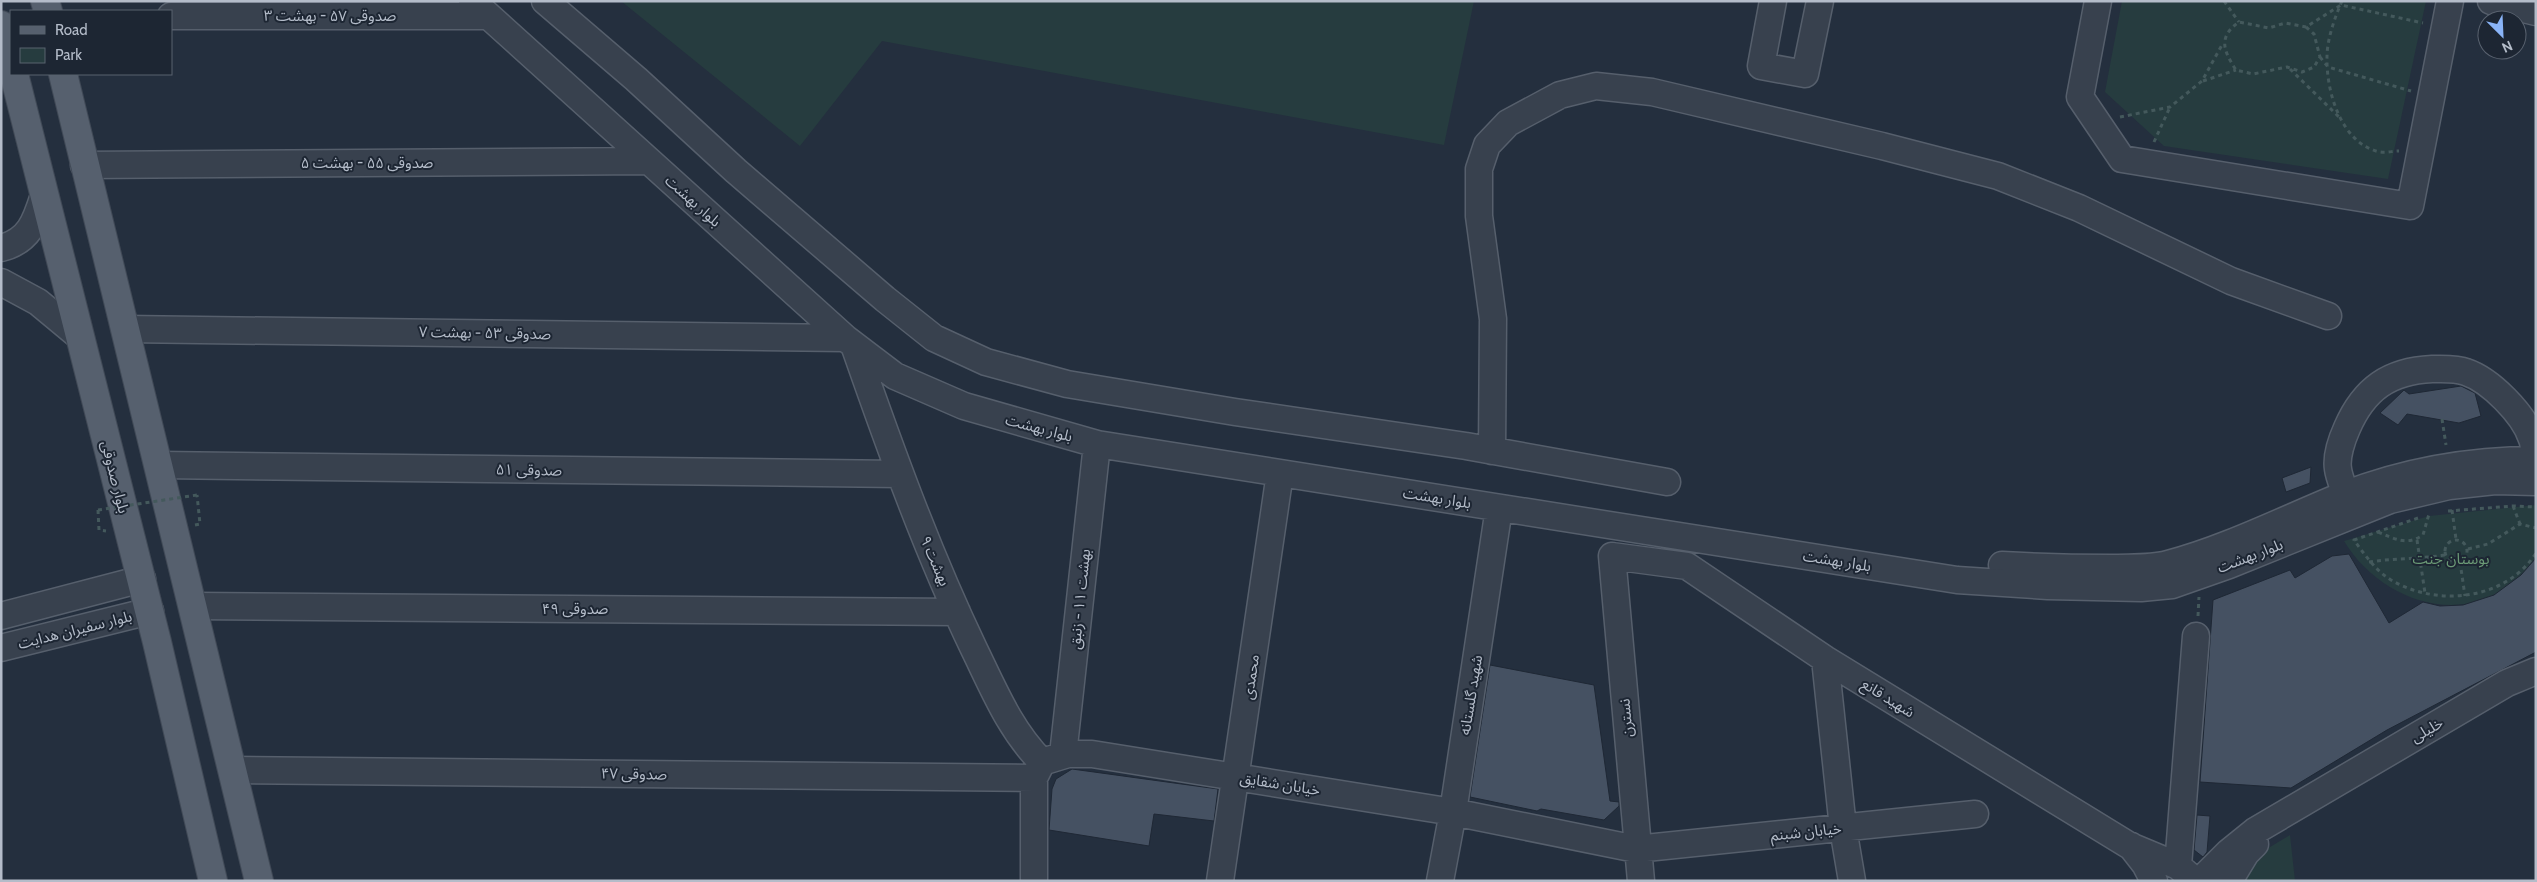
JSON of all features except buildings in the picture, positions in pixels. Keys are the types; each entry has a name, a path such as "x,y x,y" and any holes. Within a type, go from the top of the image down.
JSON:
{"main road":[{"path":"1,25 10,60"},
{"name":"بلوار صدوقی","path":"14,75 150,611 213,881"},
{"path":"63,75 84,165 160,465 259,881"}],"street":[{"path":"545,1 636,79 736,171 885,299 934,338 986,362 1067,384 1235,412 1492,450 1667,482"},
{"path":"1773,1 1760,66 1806,74 1820,1"},
{"path":"2098,1 2080,97 2122,159 2410,206 2450,1"},
{"path":"2491,1 2536,12"},
{"name":"صدوقی ۵۷ - بهشت ۳","path":"172,16 484,6"},
{"name":"بلوار بهشت","path":"484,6 649,161 850,341 895,376 964,406 1098,444 1573,521 1957,580 2048,586 2141,588 2172,585 2229,566 2390,500 2450,487 2495,482 2536,482"},
{"name":"بلوار بهشت","path":"484,6 855,329 904,363 962,390 1029,412 1101,429 1957,563 2062,568 2146,567 2166,564 2193,556 2346,494 2387,480 2450,487 2495,460 2536,459"},
{"path":"1492,450 1493,318 1479,216 1479,169 1487,145 1508,122 1560,95 1596,86 1652,92 1882,146 1998,176 2079,208 2231,281 2328,316"},
{"name":"صدوقی ۵۵ - بهشت ۵","path":"84,165 649,161"},
{"path":"1,248 11,246 33,228 44,195"},
{"path":"1,282 38,302 79,336"},
{"name":"صدوقی ۵۳ - بهشت ۷","path":"125,328 850,341"},
{"name":"بهشت ۹","path":"850,341 899,474 957,612 1011,725 1025,744 1047,765"},
{"path":"2346,494 2338,467 2343,438 2353,413 2369,392 2390,377 2412,370 2440,369 2466,372 2491,386 2512,406 2524,423 2532,439 2536,459"},
{"name":"بهشت ۱۱ - زنبق","path":"1047,765 1098,444"},
{"name":"صدوقی ۵۱","path":"160,465 899,474"},
{"name":"محمدی","path":"1220,881 1280,473"},
{"name":"شهید گلستانه","path":"1440,881 1453,812 1499,508"},
{"path":"1573,521 1612,556 1688,566 1725,543"},
{"name":"نسترن","path":"1612,556 1636,849 1641,881"},
{"name":"شهید قانع","path":"1688,566 1825,659 2130,846"},
{"path":"1,616 142,579"},
{"name":"صدوقی ۴۹","path":"194,606 957,612"},
{"name":"بلوار سفیران هدایت","path":"1,647 150,611"},
{"path":"2130,846 2186,873 2196,636"},
{"path":"1825,659 1844,828 1852,881"},
{"name":"خلیلی","path":"2319,792 2507,683 2536,671"},
{"name":"خیابان شقایق","path":"1047,765 1092,754 1453,812 1636,849"},
{"path":"1034,881 1047,765"},
{"name":"صدوقی ۴۷","path":"233,770 1047,765"},
{"path":"2200,881 2228,852 2255,831 2319,792"},
{"path":"2229,881 2246,853 2264,835 2319,792"},
{"name":"خیابان شبنم","path":"1636,849 1975,814"},
{"path":"2130,846 2146,864 2154,881"}],"path":[{"path":"2224,1 2239,22 2269,28 2285,23 2306,28 2314,34 2320,57 2328,67 2432,97"},
{"path":"2306,28 2342,3 2445,27"},
{"path":"2340,118 2330,86 2327,56 2336,14 2342,3"},
{"path":"2202,81 2224,42 2227,31 2239,22"},
{"path":"2224,42 2229,59 2236,70"},
{"path":"2092,115 2123,118 2170,107 2202,81 2236,70 2252,74 2287,67 2302,72 2314,67 2320,57"},
{"path":"2287,67 2340,118 2356,140 2380,152 2401,151 2421,147"},
{"path":"2157,164 2153,144 2170,107"},
{"path":"2442,419 2456,539"},
{"path":"2450,487 2513,506 2536,507"},
{"path":"2444,511 2450,487"},
{"path":"100,530 98,510 197,495 200,524"},
{"path":"2513,506 2520,524"},
{"path":"2436,513 2354,540 2369,562 2389,579 2413,591 2438,596 2465,596 2490,589 2513,576 2536,553"},
{"path":"2378,532 2398,541 2411,542 2417,540 2427,528 2429,514"},
{"path":"2468,549 2488,544 2520,524 2536,528"},
{"path":"2456,539 2464,542 2468,549 2467,557 2460,562 2454,562 2445,554 2445,548 2449,542 2456,539"},
{"path":"2417,540 2426,594"},
{"path":"2369,562 2392,558 2420,559 2445,554"},
{"path":"2460,562 2465,596"}],"green space":[{"path":"621,1 1474,1 1444,145 882,41 800,146"},
{"path":"2122,1 2426,1 2388,179 2164,146 2105,92"},
{"name":"بوستان جنت","path":"2536,505 2536,555 2534,560 2508,586 2486,598 2464,604 2440,604 2417,600 2395,590 2375,577 2358,560 2344,541 2429,516"},
{"path":"2290,835 2295,881 2243,881 2260,853"}]}
